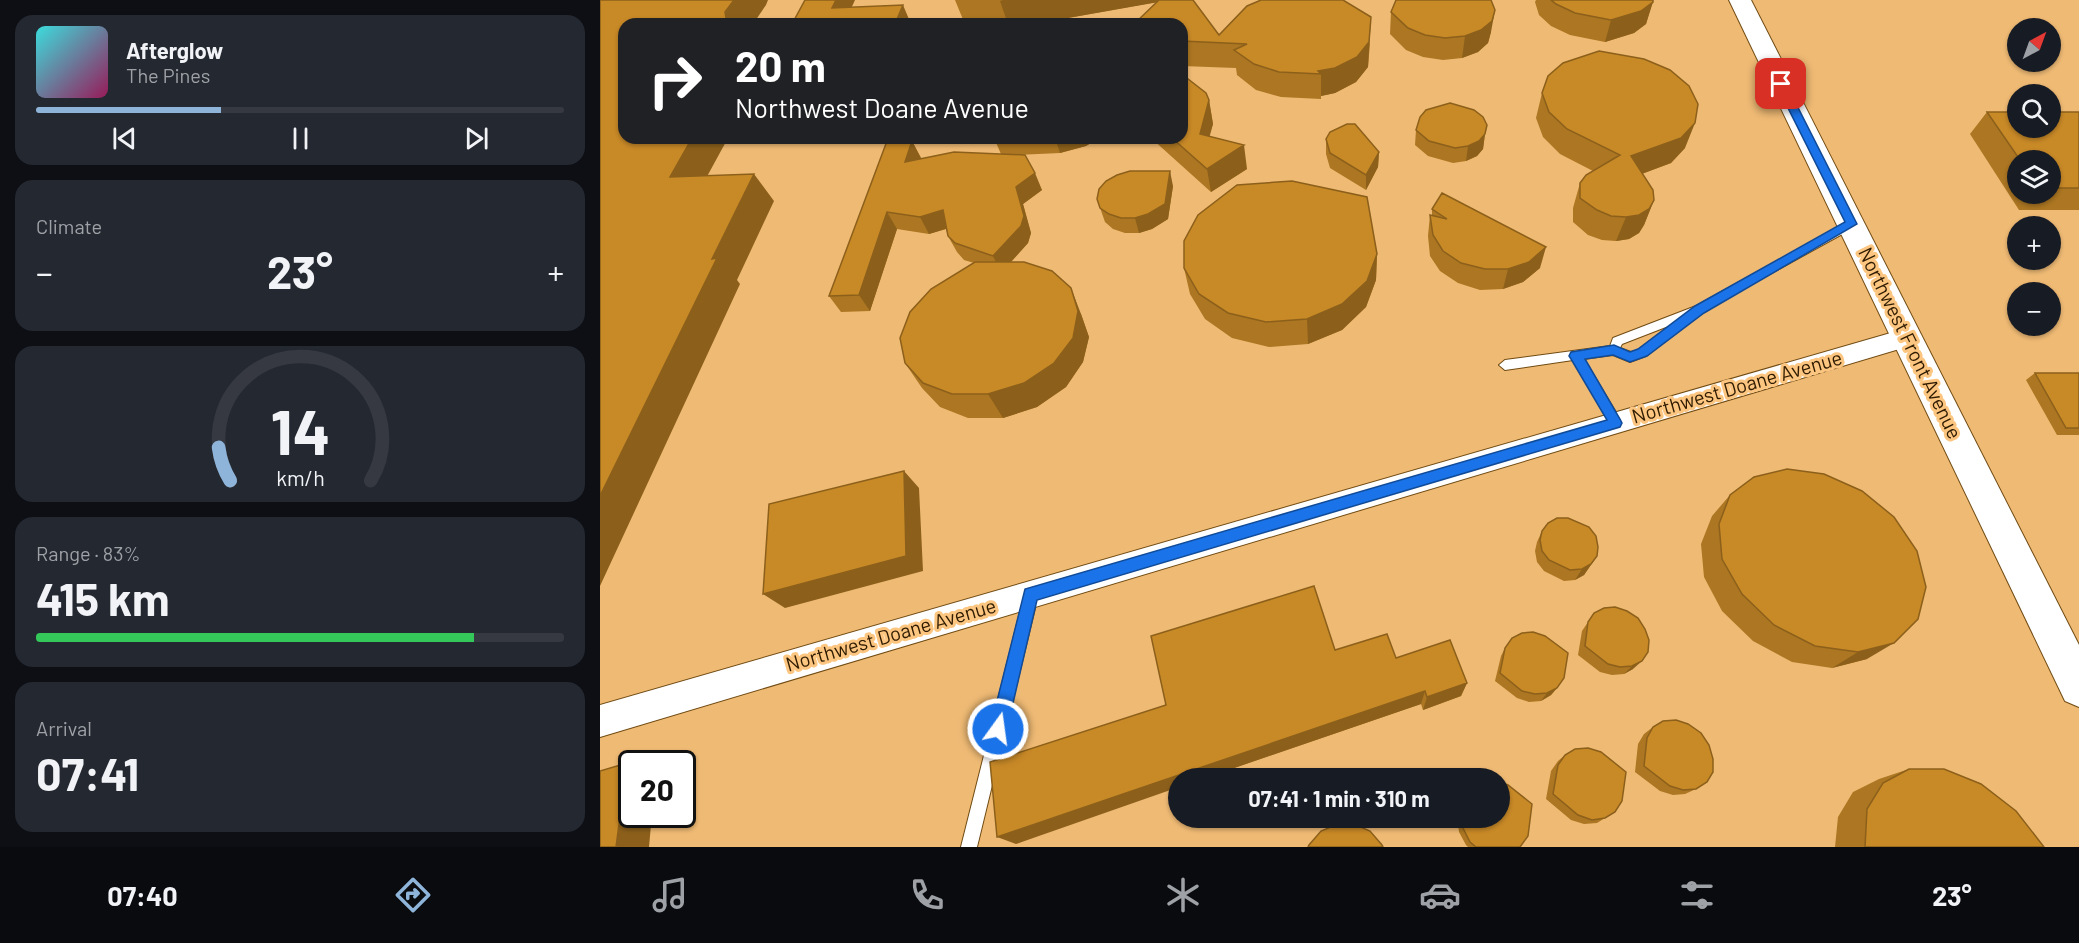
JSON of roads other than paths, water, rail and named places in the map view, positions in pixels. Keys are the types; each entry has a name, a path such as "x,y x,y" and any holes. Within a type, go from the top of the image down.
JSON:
{"street":[{"name":"Northwest Front Avenue","path":"1740,0 2079,687"},
{"name":"Northwest Doane Avenue","path":"600,721 1908,337"}],"lane":[{"path":"1505,365 1614,350 1630,357 1642,353 1700,309 1851,224"},
{"path":"1614,350 1617,341 1629,335 1700,309"},
{"path":"1575,356 1616,423"},
{"path":"969,847 1031,594"}]}
